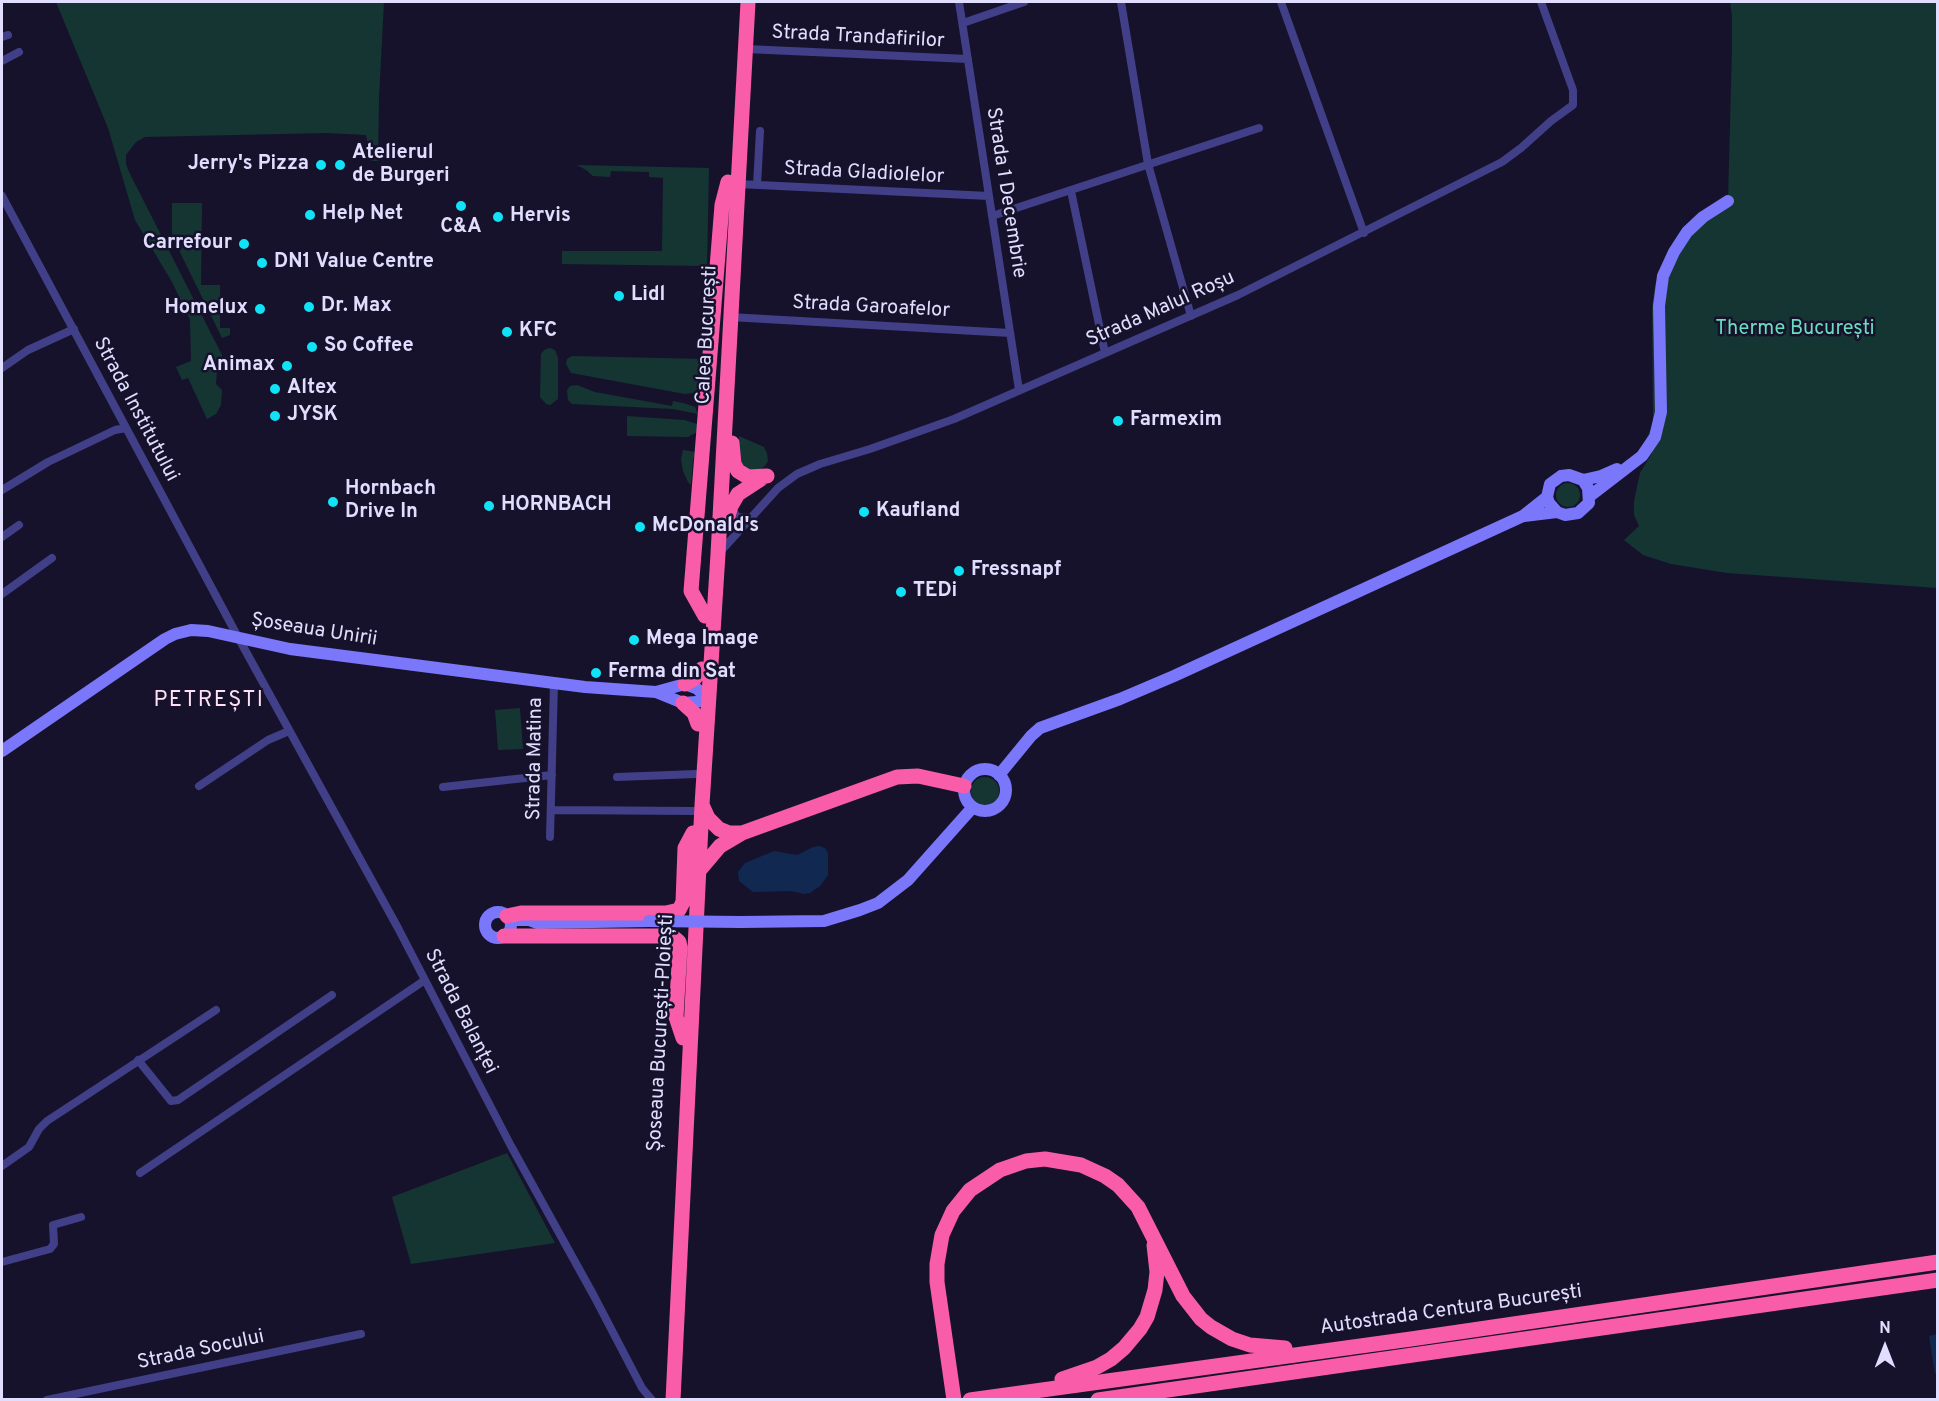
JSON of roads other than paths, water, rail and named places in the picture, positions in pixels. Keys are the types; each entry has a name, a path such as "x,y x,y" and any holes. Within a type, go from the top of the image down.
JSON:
{"highway":[{"name":"Calea București","path":"706,669 718,554 727,390 739,2"},
{"name":"Calea București","path":"733,183 746,49 748,2"},
{"path":"685,684 706,669 705,616 691,591 722,205 733,183"},
{"path":"718,554 731,506 741,490 766,476 748,477 735,468 727,390"},
{"name":"Șoseaua București-Ploiești","path":"673,1400 706,669"},
{"name":"Șoseaua București-Ploiești","path":"665,1400 693,833 698,808 696,774 698,724 703,697"},
{"path":"683,703 694,713 698,724"},
{"path":"698,872 716,850 742,833 904,776 926,777 964,786"},
{"path":"698,808 719,829 742,833"},
{"path":"508,926 520,913 666,913 679,910 683,902 685,848 693,833"},
{"path":"508,926 672,936 681,947 676,1017 677,1026 683,1038"},
{"path":"954,1400 937,1282 937,1257 942,1235 953,1210 979,1183 1000,1170 1026,1161 1045,1160 1081,1165 1118,1185 1138,1207 1191,1308 1211,1327 1232,1339 1259,1347 1288,1348 1370,1339 1411,1339"},
{"path":"994,1396 1080,1374 1097,1367 1124,1348 1147,1317 1155,1290 1157,1272 1151,1233"},
{"name":"Autostrada Centura București","path":"973,1399 1411,1339 1938,1262"},
{"name":"Autostrada Centura București","path":"1098,1400 1938,1280"},
{"path":"1174,1400 1198,1393 1372,1366 1414,1354"}],"street":[{"name":"Strada 1 Decembrie","path":"959,2 1019,390"},
{"path":"963,23 1024,2"},
{"path":"1121,2 1148,164 1191,316"},
{"path":"1281,2 1364,232"},
{"name":"Strada Malul Roșu","path":"718,554 778,488 797,474 935,426 1191,316 1238,295 1502,162 1573,105 1573,90 1541,2"},
{"name":"Strada Trandafirilor","path":"746,49 968,59"},
{"path":"2,61 19,52"},
{"path":"992,216 1259,128"},
{"path":"757,185 759,131"},
{"name":"Strada Gladiolelor","path":"733,183 989,196"},
{"path":"1071,190 1106,353"},
{"name":"Strada Institutului","path":"2,199 239,639"},
{"path":"1590,496 1642,456 1655,437 1660,418 1659,306 1663,276 1674,252 1687,232 1703,217 1728,201"},
{"name":"Strada Garoafelor","path":"730,316 1010,333"},
{"path":"2,368 28,350 74,329"},
{"path":"2,489 48,462 115,430 126,428"},
{"path":"1583,480 1612,472 1642,456"},
{"path":"1523,516 1557,512 1565,515 1578,513 1588,505 1590,496 1583,480 1575,476 1560,476 1550,484 1547,497 1557,512"},
{"path":"999,775 1026,740 1040,728 1120,699 1174,676 1523,516 1547,497"},
{"path":"731,506 737,517 751,518"},
{"path":"2,537 19,525"},
{"path":"2,594 52,558"},
{"name":"Șoseaua Unirii","path":"2,751 150,648 175,634 200,630 315,652 554,683 656,692 683,703"},
{"name":"Strada Balanței","path":"239,639 425,980 511,1146 642,1388 652,1400"},
{"name":"Strada Matina","path":"550,837 554,683"},
{"path":"685,684 703,697"},
{"name":"Șoseaua Unirii","path":"656,692 685,684"},
{"path":"683,703 703,697"},
{"path":"199,786 268,740 290,731"},
{"path":"989,770 999,775 1006,788 1002,804 991,811 978,810 973,807 965,798 964,786 969,777 978,771 989,770"},
{"path":"617,777 696,774"},
{"path":"443,787 552,776"},
{"path":"508,926 529,920 537,923 824,921 878,903 908,880 973,807"},
{"path":"551,810 698,808"},
{"path":"140,1173 425,980"},
{"path":"138,1060 171,1101 178,1100 332,995"},
{"path":"2,1166 29,1147 39,1129 47,1121 216,1010"},
{"path":"2,1262 50,1249 54,1244 54,1223 81,1217"},
{"name":"Strada Socului","path":"47,1400 361,1334"}],"water":[{"path":"819,846 825,848 828,853 828,875 820,886 810,893 753,892 739,881 738,872 745,863 774,851 797,855"},
{"path":"1937,1334 1937,1373 1935,1374 1929,1336"}],"place":[{"name":"Jerry's Pizza","path":"321,165"},
{"name":"Atelierul de Burgeri","path":"340,165"},
{"name":"C&A","path":"461,206"},
{"name":"Help Net","path":"310,215"},
{"name":"Hervis","path":"498,217"},
{"name":"Carrefour","path":"244,244"},
{"name":"DN1 Value Centre","path":"262,263"},
{"name":"Lidl","path":"619,296"},
{"name":"Dr. Max","path":"309,307"},
{"name":"Homelux","path":"260,309"},
{"name":"KFC","path":"507,332"},
{"name":"So Coffee","path":"312,347"},
{"name":"Animax","path":"287,366"},
{"name":"Altex","path":"275,389"},
{"name":"JYSK","path":"275,416"},
{"name":"Farmexim","path":"1118,421"},
{"name":"Hornbach Drive In","path":"333,502"},
{"name":"HORNBACH","path":"489,506"},
{"name":"Kaufland","path":"864,512"},
{"name":"McDonald's","path":"640,527"},
{"name":"Fressnapf","path":"959,571"},
{"name":"TEDi","path":"901,592"},
{"name":"Mega Image","path":"634,640"},
{"name":"Ferma din Sat","path":"596,673"}],"district":[{"name":"PETREȘTI","path":"209,702"}],"park label":[{"name":"Therme București","path":"1795,330"}]}
